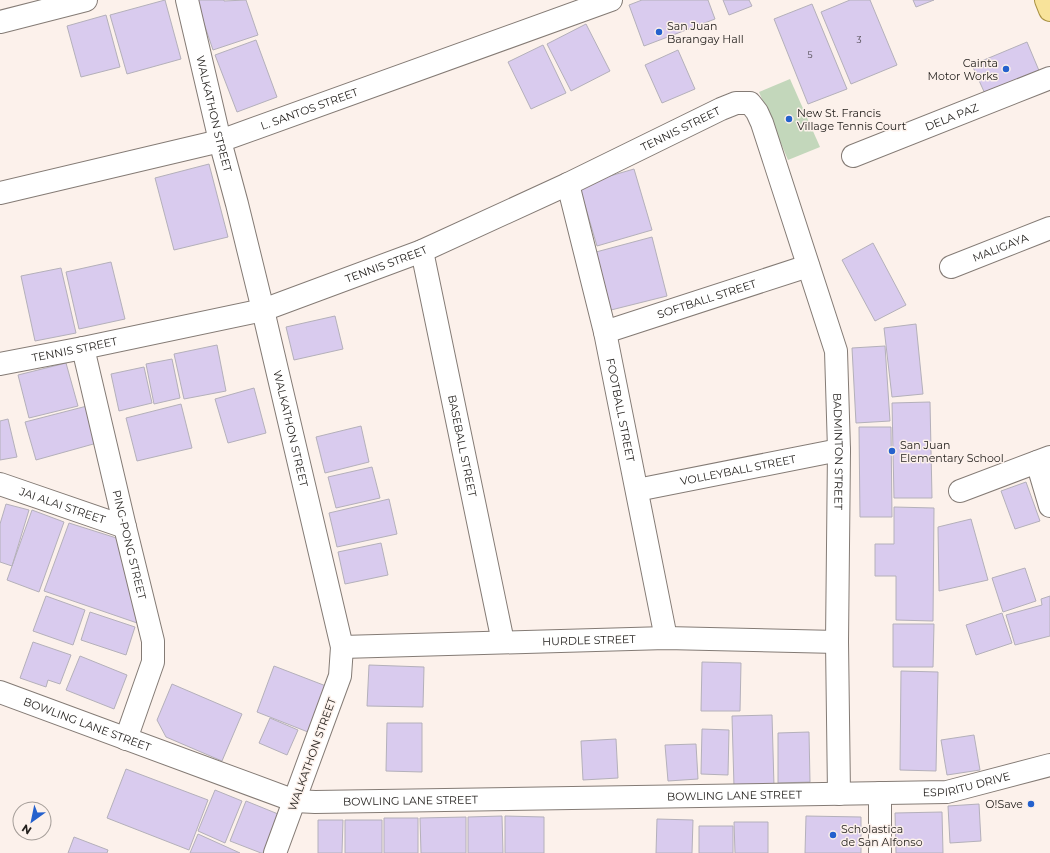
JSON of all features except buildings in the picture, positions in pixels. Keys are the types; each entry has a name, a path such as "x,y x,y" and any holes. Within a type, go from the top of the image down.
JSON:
{"main road":[{"path":"1046,0 1050,10"}],"street":[{"path":"8,13 86,0"},
{"name":"WALKATHON STREET","path":"187,0 220,141 238,204 342,647 340,676 296,801 275,853"},
{"name":"L. SANTOS STREET","path":"0,193 220,141 611,0"},
{"name":"DELA PAZ","path":"853,156 1050,78"},
{"name":"TENNIS STREET","path":"0,364 263,310 422,251 568,184 721,109 736,103 750,103"},
{"name":"BADMINTON STREET","path":"750,103 757,112 762,123 836,352 839,450 837,642 860,794 880,853"},
{"name":"FOOTBALL STREET","path":"568,184 605,332 666,638"},
{"name":"MALIGAYA","path":"951,267 1050,228"},
{"name":"BASEBALL STREET","path":"422,251 502,642"},
{"name":"SOFTBALL STREET","path":"605,332 808,266"},
{"name":"PING-PONG STREET","path":"83,348 153,641 153,662 126,739"},
{"name":"VOLLEYBALL STREET","path":"637,490 839,450"},
{"path":"960,491 1044,459 1050,506"},
{"name":"JAI ALAI STREET","path":"0,484 125,527"},
{"name":"HURDLE STREET","path":"342,647 666,638 837,642"},
{"name":"BOWLING LANE STREET","path":"0,692 296,801 315,802 860,794"},
{"name":"ESPIRITU DRIVE","path":"860,794 947,792 1050,765"}],"green space":[{"name":"New St. Francis Village Tennis Court","path":"790,79 820,147 788,160 759,92"}],"place":[{"name":"San Juan Barangay Hall","path":"659,32"},
{"name":"Cainta Motor Works","path":"1006,69"},
{"name":"New St. Francis Village Tennis Court","path":"789,119"},
{"name":"San Juan Elementary School","path":"892,451"},
{"name":"O!Save","path":"1031,804"},
{"name":"Scholastica de San Alfonso","path":"833,835"}]}
